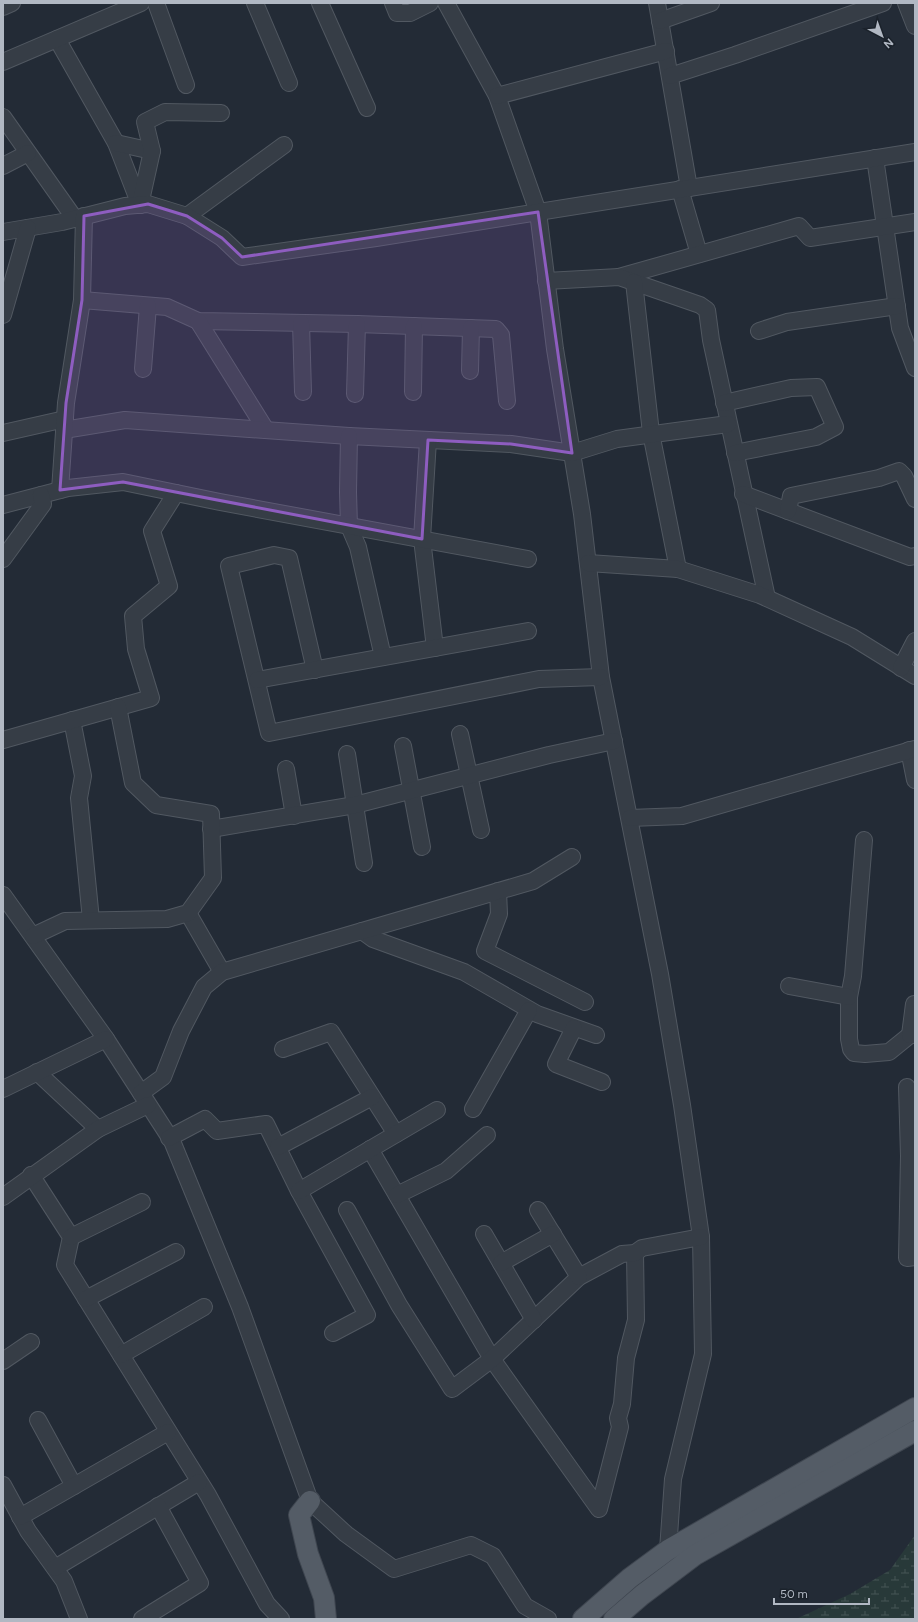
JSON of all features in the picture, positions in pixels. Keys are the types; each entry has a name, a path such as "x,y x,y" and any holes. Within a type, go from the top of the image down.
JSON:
{"main road":[{"path":"581,1619 630,1578 668,1550 915,1408"},
{"path":"614,1619 642,1595 695,1555 915,1431"},
{"path":"310,1501 299,1515 308,1554 324,1598 326,1619"}],"street":[{"path":"3,7 12,3"},
{"path":"3,62 141,3"},
{"path":"156,3 186,85"},
{"path":"255,3 289,83"},
{"path":"320,3 367,108"},
{"path":"393,3 397,13 410,13 430,3"},
{"path":"446,3 497,96 538,212 555,349 582,514 601,677 660,974 681,1098 701,1237 703,1354 673,1479 668,1550"},
{"path":"657,3 670,76 685,188 699,254"},
{"path":"660,21 711,3"},
{"path":"670,76 735,55 883,3"},
{"path":"906,3 915,26"},
{"path":"57,39 116,143 140,205"},
{"path":"497,96 666,51"},
{"path":"140,205 152,151 145,122 165,112 221,112"},
{"path":"3,117 28,153 80,217 82,300 66,403 60,490"},
{"path":"116,143 152,151"},
{"path":"188,216 284,145"},
{"path":"3,232 80,217 125,206 148,204 188,216 222,238 242,257 915,152"},
{"path":"3,166 28,153"},
{"path":"875,158 900,328 915,368"},
{"path":"546,281 626,280 699,254 799,226 810,238 915,222"},
{"path":"3,315 28,228"},
{"path":"626,280 700,306 707,310 711,340 728,424 767,598"},
{"path":"626,280 651,433 678,569"},
{"path":"82,300 167,307 198,321 357,324 496,329 501,335 507,401"},
{"path":"143,369 148,306"},
{"path":"759,331 787,322 897,306"},
{"path":"198,321 266,430"},
{"path":"301,323 303,392"},
{"path":"355,394 357,324"},
{"path":"413,392 414,326"},
{"path":"470,371 471,328"},
{"path":"724,403 791,388 817,387 835,427 816,437 735,453"},
{"path":"3,434 65,424 125,420 350,436 511,444 572,453 617,439 651,433 728,424"},
{"path":"350,436 348,492 350,526 358,547 383,657"},
{"path":"428,440 422,539 435,648"},
{"path":"788,511 791,496 880,478 899,471 904,476 915,499"},
{"path":"3,505 60,490 123,482 528,559"},
{"path":"3,740 151,698 136,649 134,616 169,586 152,531 176,493"},
{"path":"743,494 910,557 915,556"},
{"path":"3,559 43,504 41,495"},
{"path":"315,670 289,558 274,555 229,566 270,733 539,679 601,677"},
{"path":"588,563 678,569 767,598 852,637 915,676"},
{"path":"257,680 528,631"},
{"path":"901,668 915,640"},
{"path":"33,936 65,921 167,919 188,913 214,878 210,814 156,805 133,783 118,707"},
{"path":"72,720 83,776 79,798 91,920"},
{"path":"460,734 481,830"},
{"path":"211,830 355,805 549,755 614,741"},
{"path":"403,746 422,847"},
{"path":"630,818 682,816 912,750 915,780"},
{"path":"347,754 364,863"},
{"path":"286,769 294,816"},
{"path":"864,840 853,976 849,997 849,1039 851,1049 854,1052 865,1054 889,1052 913,1035 915,1000"},
{"path":"3,1197 31,1175 144,1099 163,1077 180,1031 204,987 222,972 532,881 572,857"},
{"path":"498,891 499,914 485,952 586,1002"},
{"path":"3,895 106,1039 169,1138 240,1307 310,1501 346,1534 394,1569 471,1545 493,1556 525,1606 548,1619"},
{"path":"188,913 222,972"},
{"path":"362,931 373,939 464,972 537,1014 596,1036"},
{"path":"789,986 849,997"},
{"path":"473,1109 529,1010"},
{"path":"574,1028 556,1064 602,1082"},
{"path":"283,1049 331,1032 396,1134"},
{"path":"3,1089 106,1039"},
{"path":"37,1072 98,1129"},
{"path":"907,1087 908,1156 906,1258 915,1257"},
{"path":"278,1147 372,1097"},
{"path":"299,1190 437,1110"},
{"path":"169,1138 205,1119 217,1131 266,1124 299,1190 367,1315 333,1333"},
{"path":"397,1195 446,1171 487,1135"},
{"path":"370,1149 492,1359 599,1509 620,1428 618,1418 622,1404 626,1358 636,1320 635,1253"},
{"path":"31,1175 71,1237 65,1265 199,1482 267,1604 281,1619"},
{"path":"71,1237 142,1202"},
{"path":"347,1210 399,1305 452,1389 492,1359 579,1277 622,1254 635,1253 642,1248 701,1237"},
{"path":"538,1210 579,1277"},
{"path":"484,1234 534,1320"},
{"path":"501,1263 553,1234"},
{"path":"86,1299 176,1252"},
{"path":"121,1355 204,1307"},
{"path":"3,1361 31,1342"},
{"path":"38,1420 74,1486"},
{"path":"20,1517 168,1432"},
{"path":"55,1568 199,1482"},
{"path":"4,1490 28,1531 64,1581 79,1619"},
{"path":"142,1619 200,1583 158,1506"}],"highlighted area":[{"path":"148,204 187,216 222,238 242,257 538,212 572,453 511,444 428,440 422,539 123,482 60,490 66,403 82,300 84,216"}],"green space":[{"path":"915,1535 915,1619 796,1619 850,1594 890,1570"}]}
